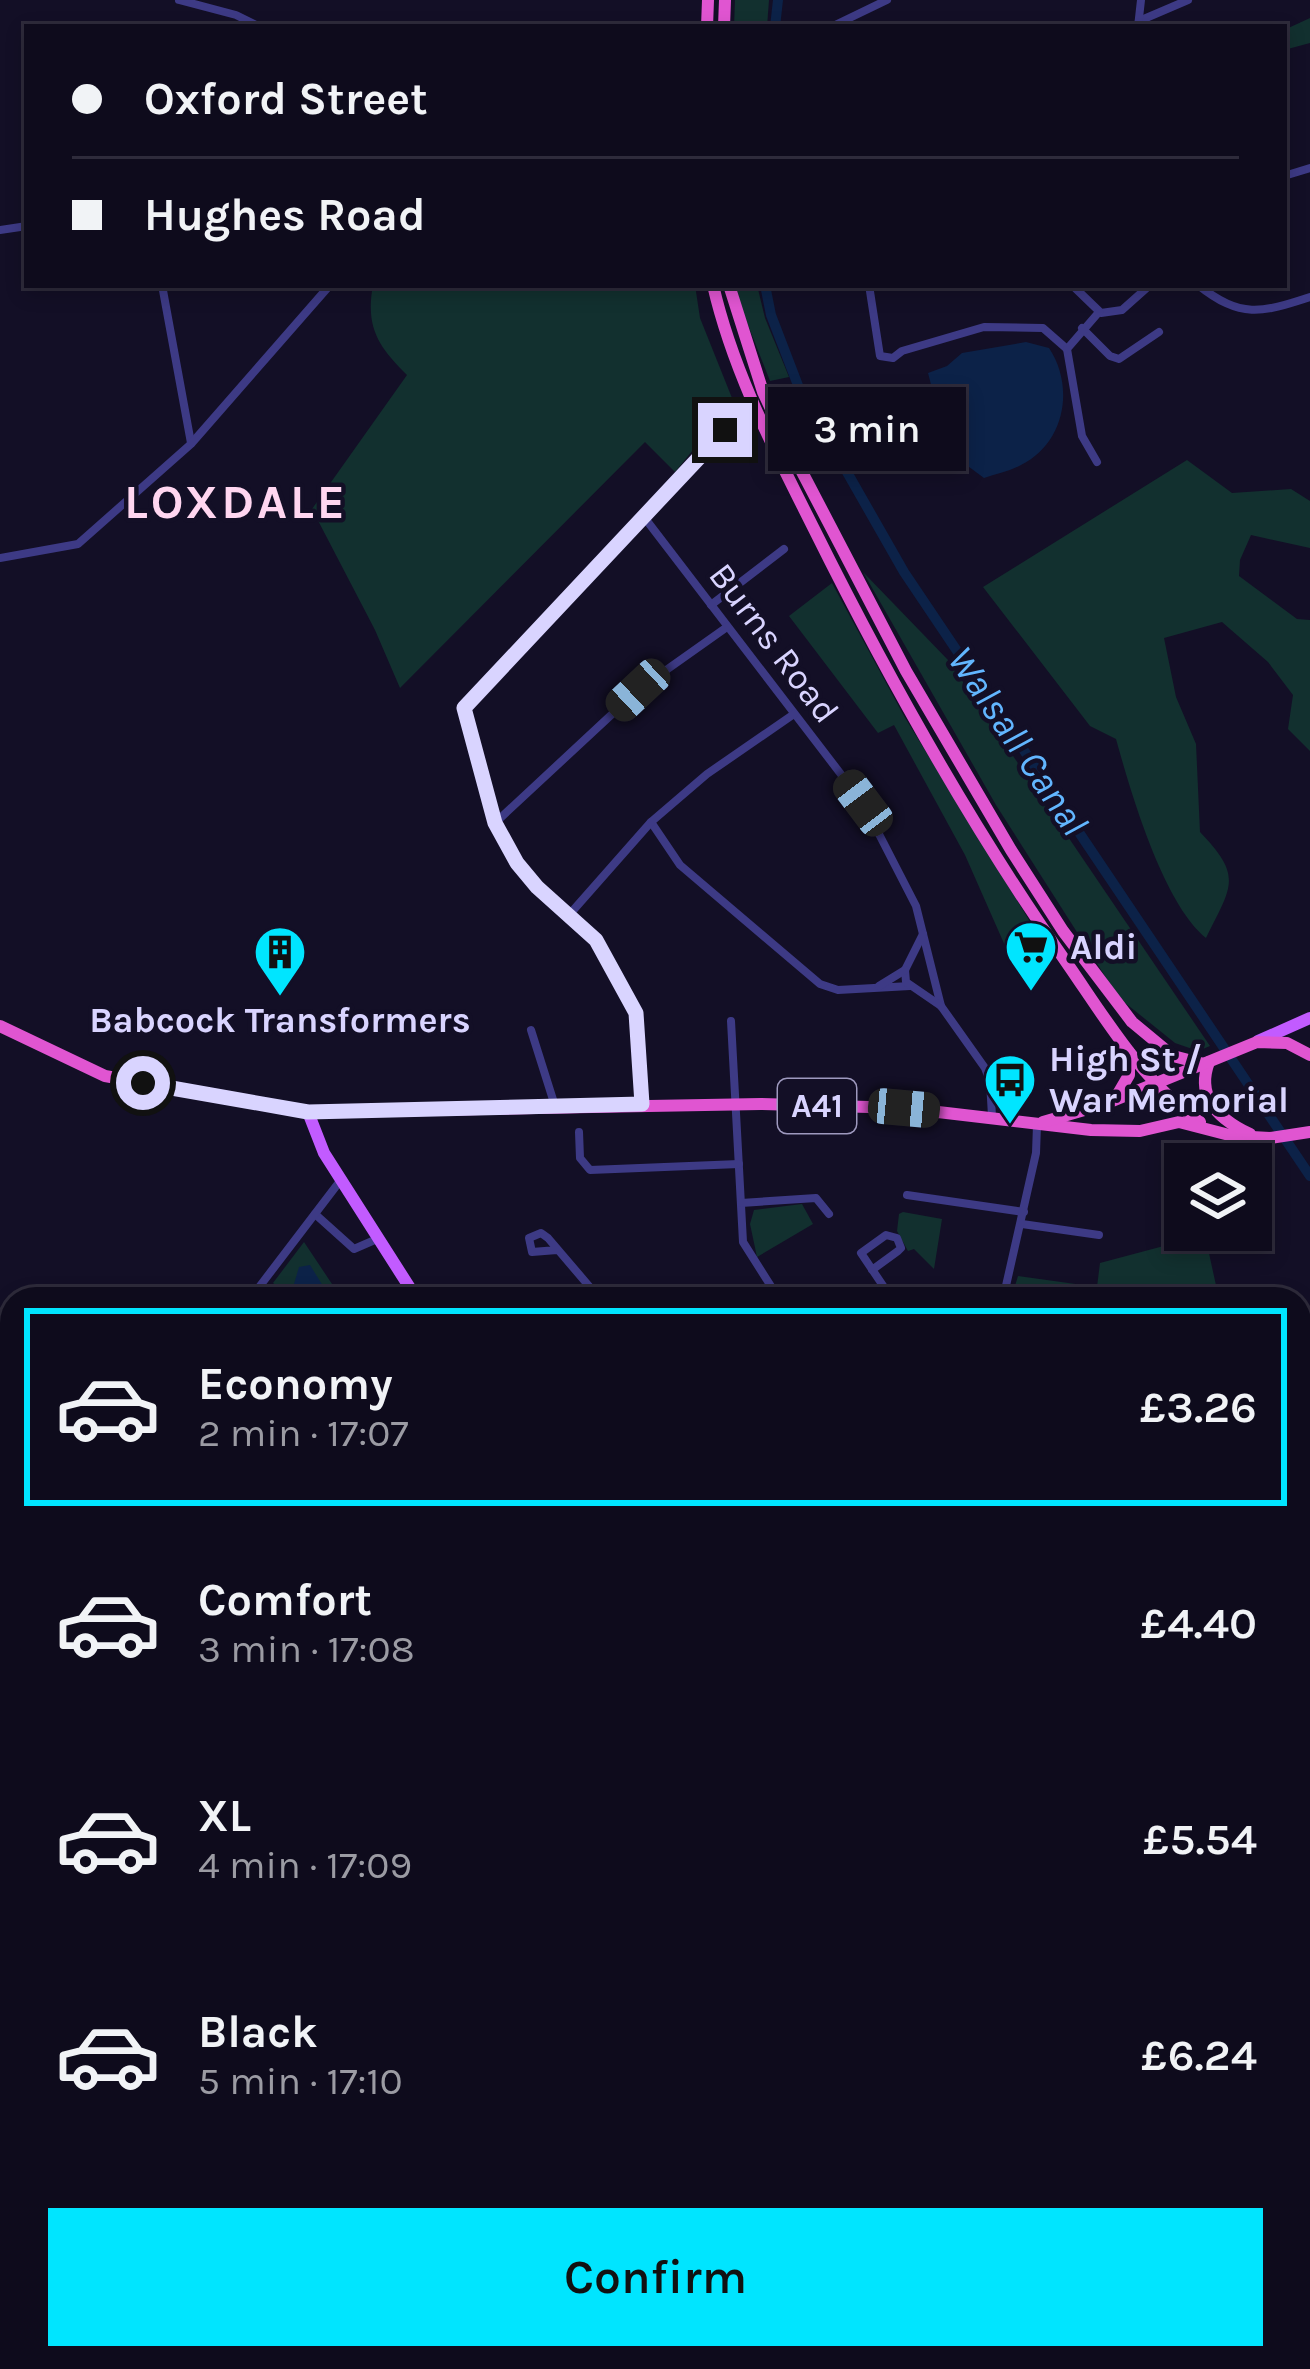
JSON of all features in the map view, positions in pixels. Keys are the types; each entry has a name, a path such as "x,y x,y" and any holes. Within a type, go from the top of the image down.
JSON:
{"highway":[{"path":"713,288 757,414 886,668 991,848 1129,1050 1177,1106 1210,1129"},
{"path":"730,288 755,372 788,445 906,671 1011,850 1063,931 1132,1022 1173,1056 1211,1061 1204,1084 1212,1107 1235,1127 1264,1138"},
{"name":"A41","path":"0,1026 105,1076 308,1112 738,1104 904,1108 1114,1131 1140,1132 1179,1122 1264,1138 1306,1134"},
{"path":"1257,1042 1287,1043 1310,1055"},
{"name":"A41","path":"1040,1122 1110,1102 1257,1042"},
{"path":"1114,1131 1104,1117 1129,1075 1129,1050"}],"main road":[{"path":"1257,1042 1310,1018"},
{"path":"308,1112 340,1180 409,1287"}],"street":[{"path":"179,0 254,24"},
{"path":"837,24 887,0"},
{"path":"1139,24 1141,0"},
{"path":"1139,24 1188,0"},
{"path":"163,288 191,444"},
{"path":"0,558 78,544 191,444 327,288"},
{"path":"869,288 880,356 893,358 902,351 984,327 1043,328 1067,349 1082,436 1097,462"},
{"path":"1075,288 1099,312"},
{"path":"1067,349 1099,312 1121,310 1147,288"},
{"path":"1203,288 1239,310 1271,310 1310,297"},
{"path":"1082,328 1119,359 1159,332"},
{"path":"642,1104 636,1013 596,940 517,863 495,823 466,704 725,430"},
{"name":"Burns Road","path":"644,517 863,803 916,906 930,963"},
{"path":"711,605 784,549"},
{"path":"495,823 638,690 727,627"},
{"path":"569,916 651,822 707,774 794,714"},
{"path":"651,822 680,866 809,977 838,990 929,987 935,977"},
{"path":"924,932 908,966 914,988 941,1006 985,1068 992,1116"},
{"path":"878,987 921,959 930,963 941,1006"},
{"path":"730,1021 748,1254 771,1287"},
{"path":"531,1030 556,1108"},
{"path":"1007,1287 1040,1122"},
{"path":"579,1132 580,1158 590,1171 739,1164"},
{"path":"261,1286 340,1180"},
{"path":"907,1195 1024,1212"},
{"path":"741,1203 816,1198 829,1214"},
{"path":"315,1214 354,1249 377,1239"},
{"path":"1022,1224 1099,1235"},
{"path":"872,1270 898,1252 897,1238 886,1235 861,1253 872,1270 884,1287"},
{"path":"557,1250 589,1287"}],"green space":[{"path":"735,0 769,0 767,24 734,24"},
{"path":"1310,18 1310,43 1287,49 1287,29"},
{"path":"373,288 695,288 700,318 736,408 715,423 675,472 645,442 400,688 312,509 407,375 376,336"},
{"path":"737,288 758,288 789,377 770,381"},
{"path":"1187,460 1232,493 1291,489 1310,501 1310,548 1251,535 1239,576 1297,619 1310,620 1310,751 1288,729 1293,695 1268,662 1222,622 1164,638 1176,697 1196,744 1200,832 1228,871 1227,893 1206,938 1190,922 1163,874 1116,739 1090,726 983,587"},
{"path":"863,572 948,660 1210,1046 1198,1051 1175,1043 1119,998 996,805"},
{"path":"832,583 904,716 1040,938 1006,948 965,855 894,725 878,733 789,616"},
{"path":"802,1204 813,1224 757,1257 750,1224 754,1210"},
{"path":"903,1212 942,1219 934,1269 914,1249 908,1251 897,1231"},
{"path":"304,1242 334,1287 278,1287 273,1283"},
{"path":"1164,1246 1164,1251 1208,1251 1216,1287 1097,1287 1100,1263"},
{"path":"1018,1276 1097,1287 1015,1287"}],"water":[{"path":"1026,342 1049,348 1057,363 1062,380 1061,413 1048,443 1036,455 984,478 957,458 929,425 934,396 928,373 962,353"},
{"path":"310,1265 324,1287 294,1284 299,1267"}],"waterway":[{"name":"Walsall Canal","path":"775,24 778,0"},
{"name":"Walsall Canal","path":"766,288 799,388 904,572 1310,1176"}],"place":[{"name":"Aldi","path":"1031,993"},
{"name":"Babcock Transformers","path":"280,998"},
{"name":"High St / War Memorial","path":"1010,1126"}],"district":[{"name":"LOXDALE","path":"236,502"}],"route":[{"path":"143,1083 308,1112 642,1104 636,1013 596,940 517,863 495,823 464,708 725,430"}]}
